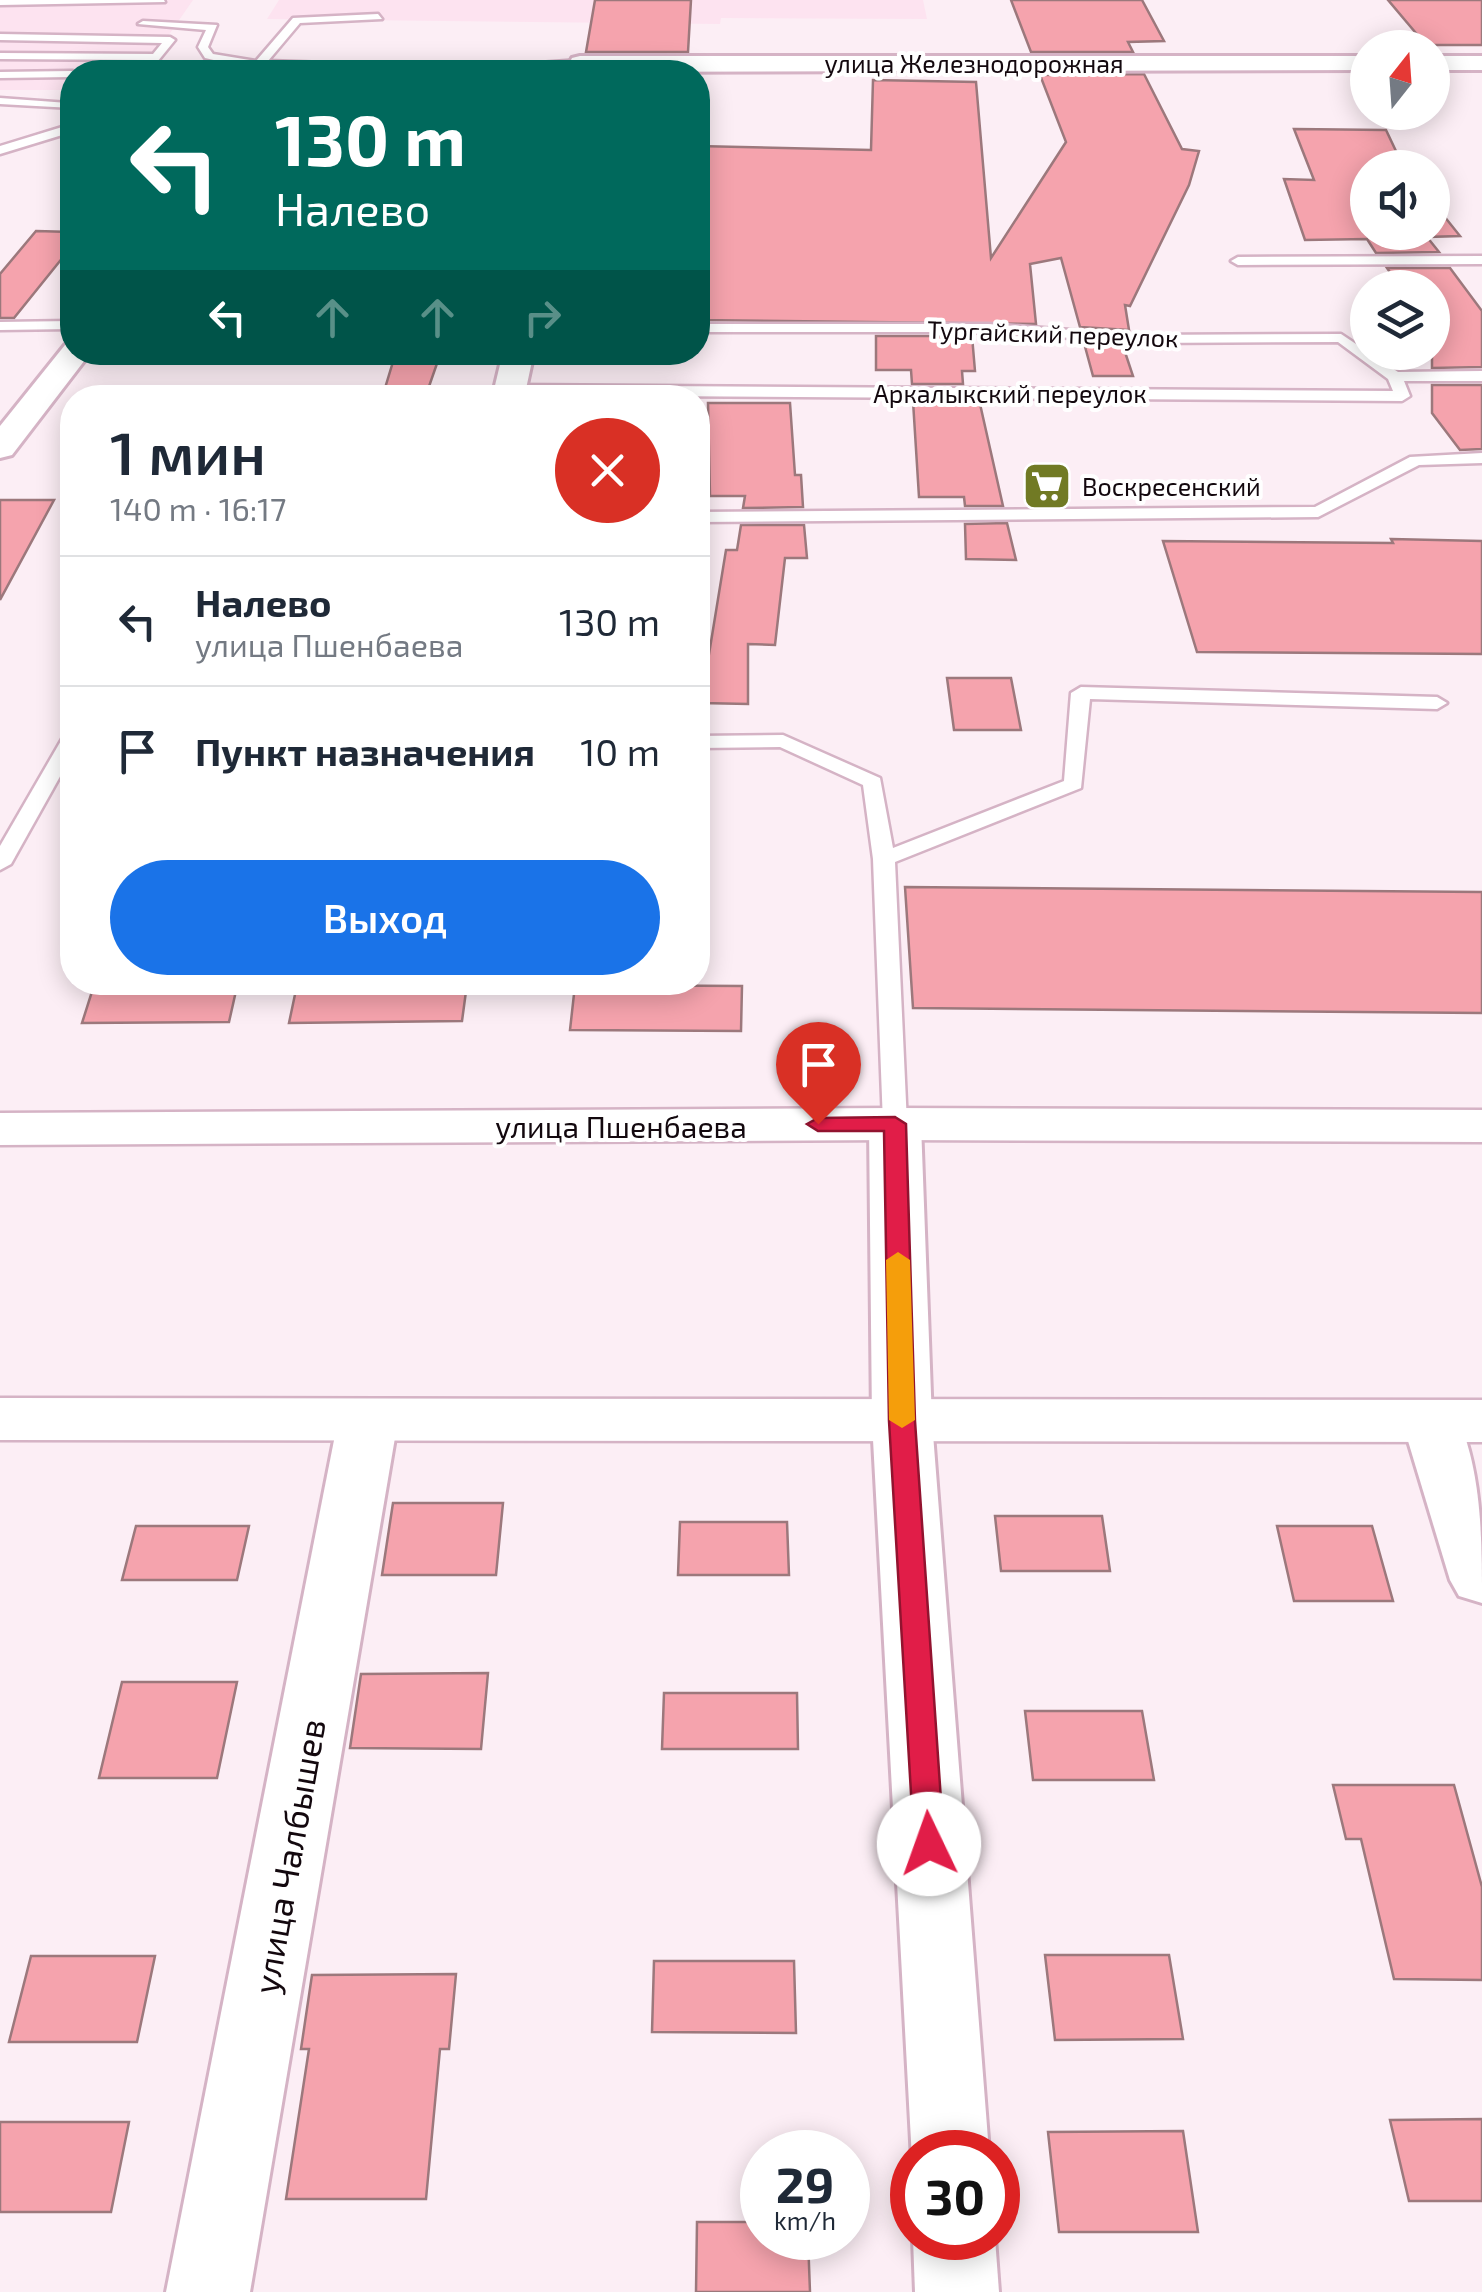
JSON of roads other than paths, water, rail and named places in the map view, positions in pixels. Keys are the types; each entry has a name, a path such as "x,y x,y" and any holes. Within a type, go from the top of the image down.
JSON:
{"street":[{"name":"улица Железнодорожная","path":"710,67 1350,63"},
{"path":"1450,64 1482,64"},
{"path":"0,448 66,365"},
{"path":"895,1124 902,1421 947,2130"},
{"name":"улица Пшенбаева","path":"0,1129 895,1124 1482,1126"},
{"path":"0,1420 1457,1421 1482,1580"},
{"name":"улица Чалбышев","path":"208,2292 368,1420"},
{"path":"956,2260 958,2292"}],"lane":[{"path":"0,2 161,1"},
{"path":"142,24 161,1"},
{"path":"263,60 298,20 378,17"},
{"path":"0,24 89,24"},
{"path":"125,24 213,27 203,47 208,56 231,60"},
{"path":"0,37 170,40 153,60"},
{"path":"0,56 156,57"},
{"path":"0,75 60,74"},
{"path":"0,101 60,105"},
{"path":"0,150 60,130"},
{"path":"1238,261 1482,260"},
{"path":"0,326 60,325"},
{"name":"Тургайский переулок","path":"710,328 988,328 1140,339 1341,338 1395,377"},
{"path":"1395,377 1482,376"},
{"name":"Аркалыкский переулок","path":"710,394 1402,396 1395,377"},
{"path":"710,517 1318,512 1416,460 1482,458"},
{"path":"884,859 1074,784 1081,693 1437,703"},
{"path":"710,742 783,742 872,782 884,859 895,1124"},
{"path":"0,864 60,764"}],"place":[{"name":"Воскресенский","path":"1047,486"}]}
